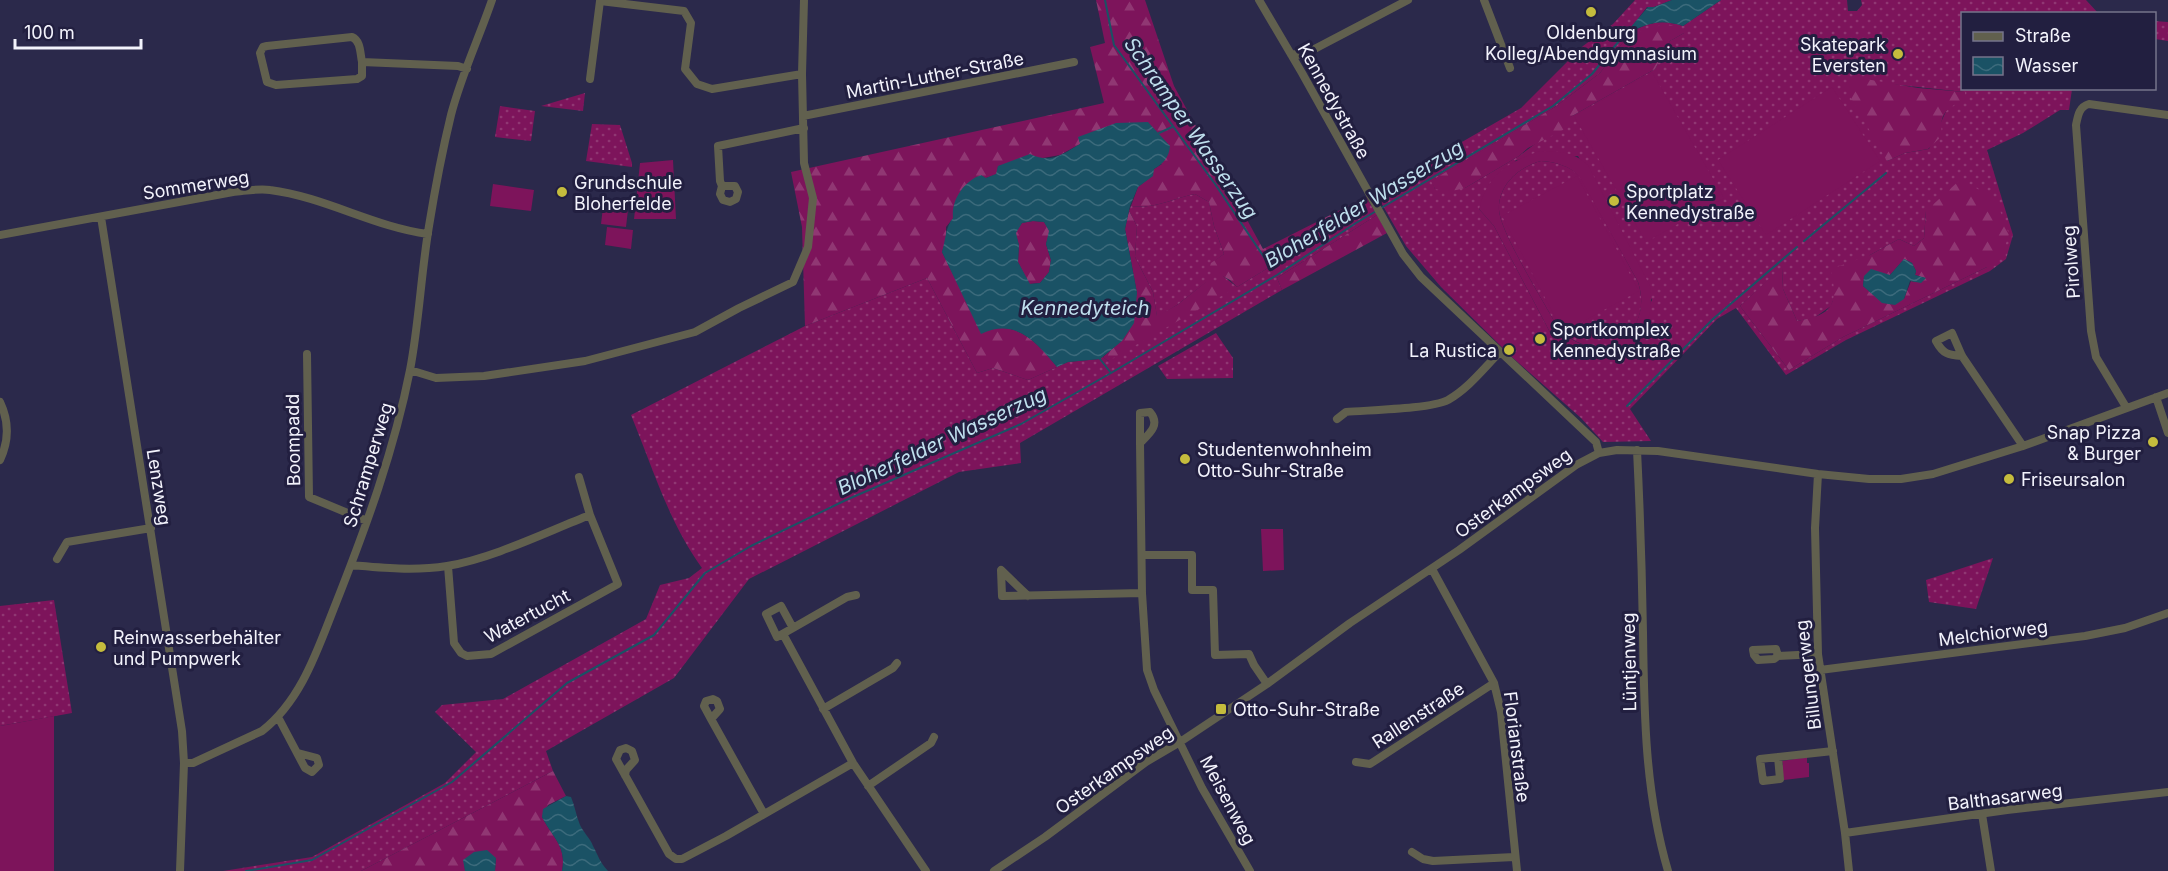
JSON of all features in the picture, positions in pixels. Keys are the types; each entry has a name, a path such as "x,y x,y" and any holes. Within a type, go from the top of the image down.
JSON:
{"street":[{"name":"Schramperweg","path":"184,764 193,764 262,731 278,717 313,663 390,454 410,370 428,234 451,116 492,0"},
{"path":"410,370 436,378 484,376 585,361 695,332 793,282 808,247 813,198 804,163 802,74 807,0"},
{"name":"Kennedystraße","path":"1259,0 1292,54 1402,254 1421,277 1596,442 1599,453"},
{"path":"1292,54 1303,55 1408,0"},
{"path":"1484,0 1510,68"},
{"path":"590,79 600,1 684,11 691,23 684,69 697,84 712,89 802,74"},
{"path":"352,37 359,43 362,62 362,76 357,79 276,85 267,82 260,53 262,47 267,46 352,37"},
{"path":"362,62 458,66 467,69"},
{"name":"Martin-Luther-Straße","path":"803,116 1074,62"},
{"name":"Pirolweg","path":"2126,407 2096,357 2091,331 2076,125 2081,108 2089,104 2168,115"},
{"path":"722,186 718,146 804,128"},
{"name":"Sommerweg","path":"0,235 233,192 269,190 314,199 368,219 428,234"},
{"name":"Lenzweg","path":"101,217 151,528 180,720 184,764"},
{"path":"1337,419 1346,412 1435,404 1447,400 1464,388 1500,352"},
{"name":"Boompadd","path":"307,354 309,497 367,521"},
{"path":"1962,356 2023,446"},
{"name":"Osterkampsweg","path":"994,871 1045,837 1146,762 1267,684 1576,465 1599,453 1638,450 1818,474 1882,480 1918,478 2023,446 2168,393"},
{"path":"2156,397 2168,432"},
{"path":"0,402 7,424 6,443 0,460"},
{"path":"1140,443 1142,594 1147,670 1154,690 1180,742"},
{"name":"Lüntjenweg","path":"1638,450 1645,742 1654,815 1668,871"},
{"name":"Billungerweg","path":"1818,474 1815,528 1818,654 1849,871"},
{"name":"Watertucht","path":"448,566 454,643 461,653 467,656 491,654 618,584 590,515 579,477"},
{"path":"351,565 406,569 448,566 484,556 590,515"},
{"path":"57,559 67,542 151,528"},
{"path":"1142,555 1192,555 1192,590 1213,590 1215,655 1249,654 1267,684"},
{"name":"Florianstraße","path":"1432,569 1494,683 1501,712 1517,871"},
{"path":"1028,596 1142,594"},
{"path":"793,628 782,606 766,614 777,637 783,634 847,597 856,595"},
{"name":"Melchiorweg","path":"1820,670 2085,636 2125,628 2168,613"},
{"path":"783,634 853,763 926,871"},
{"path":"1778,656 1818,654"},
{"path":"823,709 893,668 897,663"},
{"name":"Rallenstraße","path":"1356,762 1370,764 1494,683"},
{"path":"278,717 298,753"},
{"path":"711,720 764,814"},
{"path":"868,786 929,744 934,737"},
{"name":"Meisenweg","path":"1180,742 1222,824 1250,871"},
{"path":"1778,757 1833,751"},
{"path":"625,775 669,854 676,859 682,859 853,763"},
{"path":"180,871 184,764"},
{"name":"Balthasarweg","path":"1845,833 2168,792"},
{"path":"1982,814 1991,871"},
{"path":"1412,852 1423,859 1432,861 1514,858"}],"green space":[{"path":"1096,0 1145,0 1174,86 1263,249 1366,197 1369,202 1320,230 1307,244 1237,287 1230,280 1209,269 1211,263 1224,254 1214,226 1209,202 1195,194 1155,205 1131,206 1138,187 1152,176 1154,169 1162,164 1080,144 1060,155 998,166 997,174 986,178 946,227 946,240 942,252 982,333 1005,328 1015,330 1034,341 1057,367 1028,380 993,368 977,373 927,278 805,326 802,227 791,172 1104,103 1090,47 1105,43"},
{"path":"1635,0 1672,0 1654,7 1647,7 1626,34 1660,22 1683,26 1721,0 1847,0 1848,11 1857,11 1862,5 1861,0 2086,0 2097,12 1961,12 1961,90 2072,90 2069,110 2060,110 2023,133 1987,150 2013,235 2006,259 1990,271 1846,340 1786,375 1736,308 1717,319 1630,409 1651,441 1603,442 1581,418 1513,358 1441,287 1406,246 1375,192 1521,108 1583,46 1613,24","holes":["1684,33 1670,41 1655,69 1572,116 1519,156 1465,188 1435,189 1432,181 1555,107 1600,73 1627,37","1890,84 1964,92 1947,109 1929,149 1905,153 1887,161","1578,156 1652,300 1626,350 1564,354 1553,338 1494,226 1479,209 1516,160","1926,211 1987,267 1843,337 1789,370 1740,306 1782,268 1783,289 1797,321 1814,318 1831,306 1836,292 1870,255 1899,239 1914,246 1924,238"]},
{"path":"2156,21 2168,22 2168,41 2156,39"},
{"path":"1668,24 1684,30 1684,33 1670,41 1655,69 1572,116 1565,129 1528,148 1519,156 1465,188 1448,192 1435,189 1431,181 1555,107 1600,73 1627,37 1649,28"},
{"path":"1652,72 1724,198 1646,242 1574,116"},
{"path":"1854,77 1918,88 1965,92 1965,99 1945,113 1941,128 1942,136 1928,149 1905,153 1887,161 1844,86"},
{"path":"1832,87 1880,161 1766,235 1718,160"},
{"path":"585,93 583,111 541,106"},
{"path":"500,106 535,111 531,141 495,137"},
{"path":"592,124 620,125 632,167 586,161"},
{"path":"1540,151 1571,155 1588,165 1650,286 1650,309 1643,331 1629,348 1618,353 1606,356 1565,354 1553,338 1494,226 1479,209 1488,187 1501,171 1518,160","holes":["1541,161 1567,167 1579,176 1638,282 1641,302 1638,318 1630,332 1618,342 1603,346 1587,346 1572,339 1557,326 1501,220 1500,201 1506,185 1511,178 1525,168"]},
{"path":"673,160 676,219 634,219 640,163"},
{"path":"1541,161 1562,165 1580,176 1638,282 1641,302 1638,319 1630,332 1618,342 1604,346 1588,346 1572,339 1557,326 1501,220 1500,201 1506,185 1511,178 1525,168"},
{"path":"1577,176 1639,291 1563,332 1502,216"},
{"path":"1961,179 1996,200 2009,234 2002,256 1987,267 1843,337 1789,370 1740,306 1782,267 1783,289 1797,321 1819,315 1826,311 1833,299 1831,269 1870,255 1899,239 1914,246 1924,238 1926,211","holes":["1904,259 1912,263 1916,271 1915,275 1925,278 1915,282 1911,281 1904,299 1882,302 1863,286 1864,277 1890,275"]},
{"path":"493,184 534,190 531,211 490,206"},
{"path":"1195,194 1209,202 1214,226 1224,254 1212,263 1237,287 1307,244 1320,230 1369,202 1377,215 1277,278 1282,290 1020,443 1021,463 959,472 749,579 674,678 546,751 553,771 361,871 223,871 312,857 445,783 476,752 435,712 442,705 503,699 646,619 660,585 689,578 702,568 690,551 671,513 631,415 805,326 927,278 977,373 993,368 1028,380 1068,362 1103,357 1108,361 1209,280 1177,305 1157,317 1153,292 1135,257 1137,226 1129,211 1131,206 1155,205"},
{"path":"603,207 628,210 626,227 601,224"},
{"path":"1129,211 1137,226 1135,257 1153,292 1157,316 1177,305 1209,280 1222,282 1232,290 1108,361 1103,357 1121,341 1137,293 1125,229"},
{"path":"1377,215 1387,233 1282,290 1277,278"},
{"path":"1044,222 1050,231 1046,244 1051,260 1049,272 1040,283 1029,284 1018,262 1019,245 1015,233 1022,223"},
{"path":"607,227 633,230 631,249 605,245"},
{"path":"1216,333 1233,358 1233,378 1167,379 1158,366"},
{"path":"1261,529 1283,529 1284,570 1263,571"},
{"path":"1993,558 1976,609 1929,602 1926,580"},
{"path":"54,600 72,713 0,726 0,606"},
{"path":"54,716 54,871 0,871 0,726"},
{"path":"1807,757 1809,777 1784,780 1782,761"},
{"path":"553,771 566,796 548,805 542,817 561,848 562,871 495,871 496,858 464,860 465,871 361,871"}],"water":[{"path":"1672,0 1721,0 1683,26 1659,22 1624,35 1648,7"},
{"name":"Kennedyteich","path":"1148,122 1170,146 1167,157 1154,169 1153,176 1138,187 1130,206 1125,229 1137,293 1134,323 1122,341 1100,359 1068,362 1057,367 1042,349 1025,335 1005,329 981,334 942,252 946,234 953,218 956,198 964,186 975,178 981,175 986,178 996,174 998,166 1030,154 1044,158 1056,157 1080,144 1078,137 1116,123","holes":["1044,222 1049,231 1046,244 1051,260 1049,272 1040,283 1030,284 1018,262 1019,245 1016,233 1022,223"]},
{"path":"1904,259 1912,263 1916,271 1915,275 1926,278 1921,283 1910,281 1904,299 1895,305 1882,303 1863,286 1864,276 1871,269 1890,275"},
{"path":"566,796 571,797 580,825 608,871 562,871 561,848 542,817 543,809"},
{"path":"487,850 496,858 495,871 465,871 463,860 474,852"}],"waterway":[{"name":"Schramper Wasserzug","path":"1105,0 1114,45 1215,184 1270,266"},
{"name":"Bloherfelder Wasserzug","path":"246,871 312,860 452,782 567,683 654,635 705,573 751,546 846,500 1021,424 1111,373 1277,275 1356,223 1553,106 1592,74 1624,35"},
{"path":"1159,133 1172,127"},
{"path":"1804,241 1886,173"},
{"path":"1627,406 1713,319 1797,247"},
{"path":"1100,359 1111,373"}],"place":[{"name":"Oldenburg Kolleg/Abendgymnasium","path":"1591,12"},
{"name":"Skatepark Eversten","path":"1898,54"},
{"name":"Grundschule Bloherfelde","path":"562,192"},
{"name":"Sportplatz Kennedystraße","path":"1614,201"},
{"name":"Sportkomplex Kennedystraße","path":"1540,339"},
{"name":"La Rustica","path":"1509,350"},
{"name":"Snap Pizza & Burger","path":"2153,442"},
{"name":"Studentenwohnheim Otto-Suhr-Straße","path":"1185,459"},
{"name":"Friseursalon","path":"2009,479"},
{"name":"Reinwasserbehälter und Pumpwerk","path":"101,647"},
{"name":"Otto-Suhr-Straße","path":"1221,709"}]}
